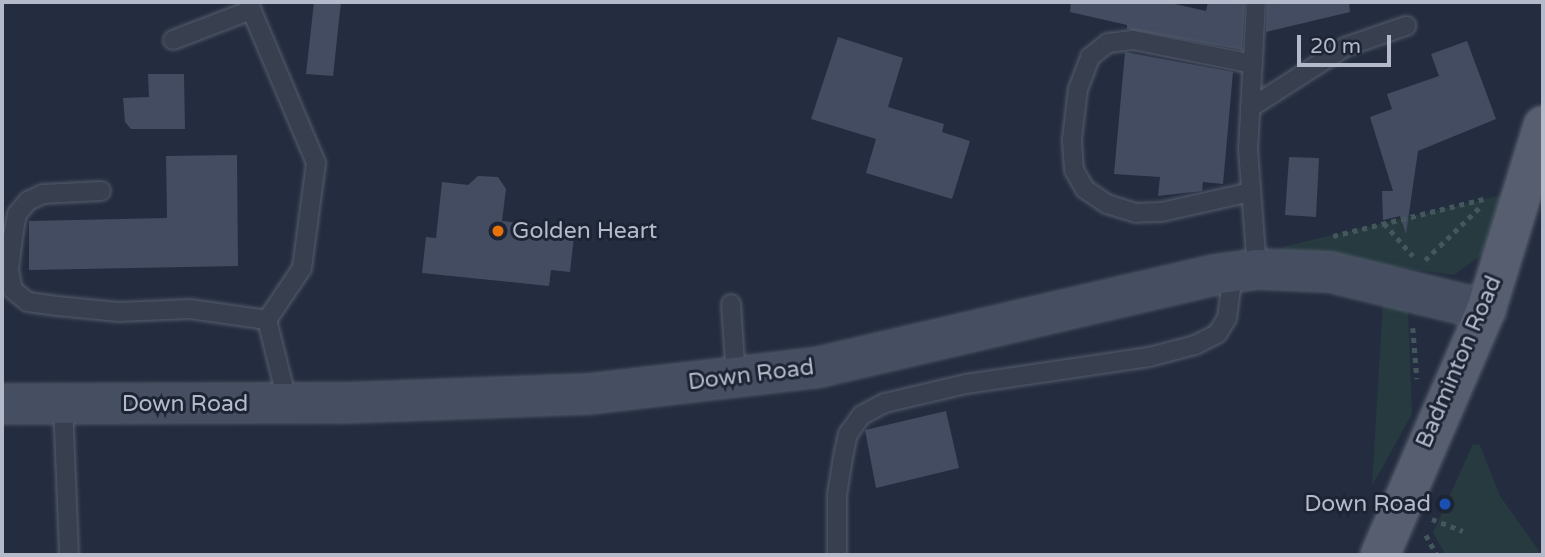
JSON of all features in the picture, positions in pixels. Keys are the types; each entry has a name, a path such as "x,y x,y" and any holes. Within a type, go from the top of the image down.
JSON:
{"main road":[{"name":"Badminton Road","path":"1380,555 1486,310 1543,126"}],"street":[{"name":"Down Road","path":"2,404 289,404 589,394 816,368 1245,271 1330,272 1486,310"}],"lane":[{"path":"837,555 837,495 843,457 848,434 862,415 885,403 966,384 1149,357 1195,345 1217,334 1227,318 1245,271 1251,192 1250,108 1256,2"},
{"path":"173,40 250,6 316,163 302,268 267,320 289,404"},
{"path":"1250,108 1345,47 1406,26"},
{"path":"1251,192 1161,212 1136,213 1107,204 1085,189 1074,170 1072,139 1078,89 1090,57 1108,43 1133,40 1253,64"},
{"path":"101,191 43,194 27,201 17,214 13,237 13,290 28,302 57,306 119,312 190,309 267,320"},
{"path":"731,304 736,378"},
{"path":"63,404 69,555"}],"path":[{"path":"1322,239 1384,223 1490,198 1420,265 1384,223"},
{"path":"1410,292 1417,385"},
{"path":"1431,519 1463,531"}],"shaded area":[{"path":"1506,194 1483,254 1454,275 1278,251 1286,246"},
{"path":"1383,301 1408,311 1412,414 1372,486"},
{"path":"1473,444 1480,445 1500,496 1542,555 1446,555 1433,533"}],"building":[{"path":"314,2 341,2 333,76 306,74"},
{"path":"1071,2 1166,2 1206,11 1208,2 1245,2 1242,50 1127,29 1127,25 1070,12"},
{"path":"1267,2 1349,2 1350,12 1266,32"},
{"path":"838,37 903,58 888,107 944,124 942,132 970,141 952,199 866,173 876,139 811,119"},
{"path":"1467,41 1496,119 1418,151 1406,234 1400,216 1383,220 1382,191 1393,191 1370,117 1392,109 1387,94 1439,76 1431,54"},
{"path":"1125,52 1233,72 1223,184 1203,182 1202,191 1158,196 1160,177 1114,174"},
{"path":"148,74 184,74 185,129 131,129 125,122 123,98 149,97"},
{"path":"237,155 238,266 29,270 29,221 167,218 166,156"},
{"path":"1289,157 1319,158 1316,217 1285,215"},
{"name":"Golden Heart","path":"478,176 498,177 506,189 502,221 559,227 559,234 574,236 570,272 551,270 549,286 422,273 426,237 436,238 442,182 468,185"},
{"path":"946,411 959,468 876,488 865,430"}],"place":[{"name":"Golden Heart","path":"498,231"},
{"name":"Down Road","path":"1445,504"}]}
